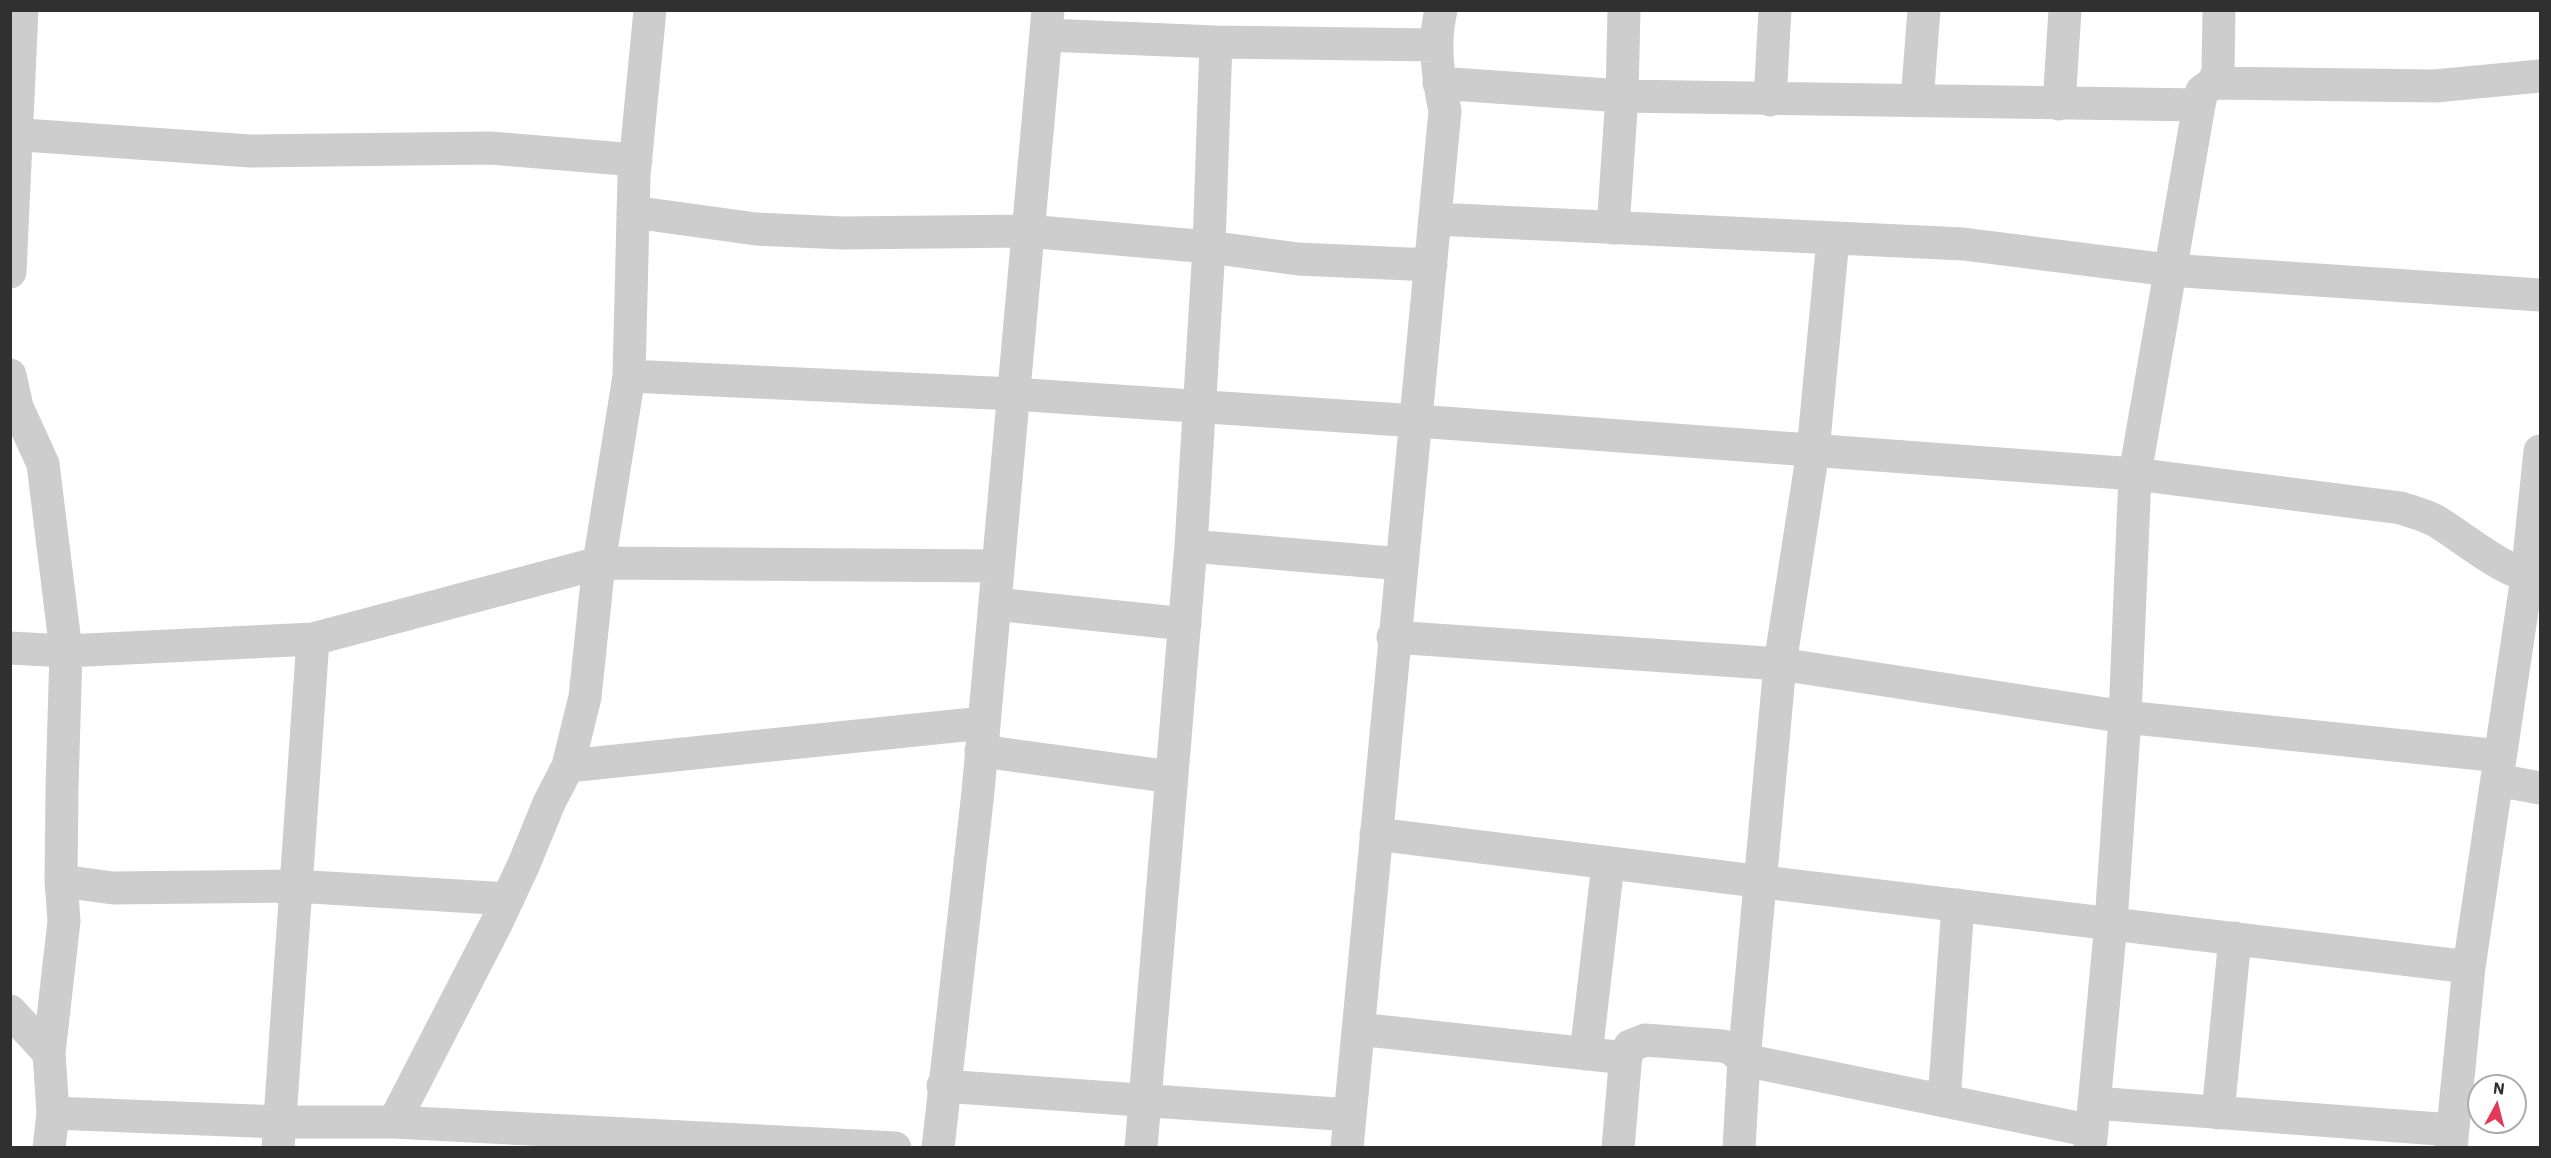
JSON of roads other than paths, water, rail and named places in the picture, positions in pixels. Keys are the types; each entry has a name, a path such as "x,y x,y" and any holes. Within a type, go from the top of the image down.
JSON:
{"street":[{"path":"10,272 13,134 22,10"},
{"path":"394,1122 508,899 549,803 568,766 590,667 599,563 629,376 633,212 650,10"},
{"path":"1347,1148 1445,111 1439,83 1437,45 1441,10"},
{"path":"1613,228 1622,96 1624,10"},
{"path":"1770,100 1775,10"},
{"path":"1917,101 1924,10"},
{"path":"2059,104 2065,10"},
{"path":"2092,1127 2111,922 2125,717 2135,474 2169,270 2206,94 2218,72 2219,10"},
{"path":"938,1148 995,604 1047,23 1216,42 1437,45"},
{"path":"1141,1148 1191,546 1209,247 1216,42"},
{"path":"1439,83 1622,96 2059,104 2206,94 2426,87 2541,76"},
{"path":"13,134 250,152 489,148 636,160"},
{"path":"633,212 767,229 842,233 1027,231 1209,247 1298,259 1431,265"},
{"path":"1435,219 1963,244 2169,270 2541,295"},
{"path":"1739,1148 1744,1060 1780,664 1813,451 1833,239"},
{"path":"10,375 17,407 43,464 66,651 61,881 64,921 49,1053 52,1113 49,1148"},
{"path":"629,376 1013,394 1417,421 2135,474 2401,508 2434,520 2459,538 2534,578"},
{"path":"1618,1148 1626,1058 1630,1046 1645,1040 1723,1046 1732,1049 1744,1060 1944,1101 2092,1127 2218,1113 2452,1139 2469,967 2498,768 2534,578 2541,451"},
{"path":"1191,546 1402,564"},
{"path":"10,648 66,651 313,639 599,563 998,566"},
{"path":"995,604 1185,624"},
{"path":"1394,637 1780,664 2125,717 2498,768 2541,788"},
{"path":"279,1135 313,639"},
{"path":"568,766 982,737 1172,777"},
{"path":"1376,834 1760,883 2111,922 2469,967"},
{"path":"1586,1054 1608,864"},
{"path":"61,881 113,888 295,886 508,899"},
{"path":"1944,1101 1958,905"},
{"path":"2218,1113 2235,938"},
{"path":"10,1011 49,1053"},
{"path":"1358,1029 1626,1058"},
{"path":"943,1086 1350,1114"},
{"path":"52,1113 279,1135 394,1122 895,1148"}]}
